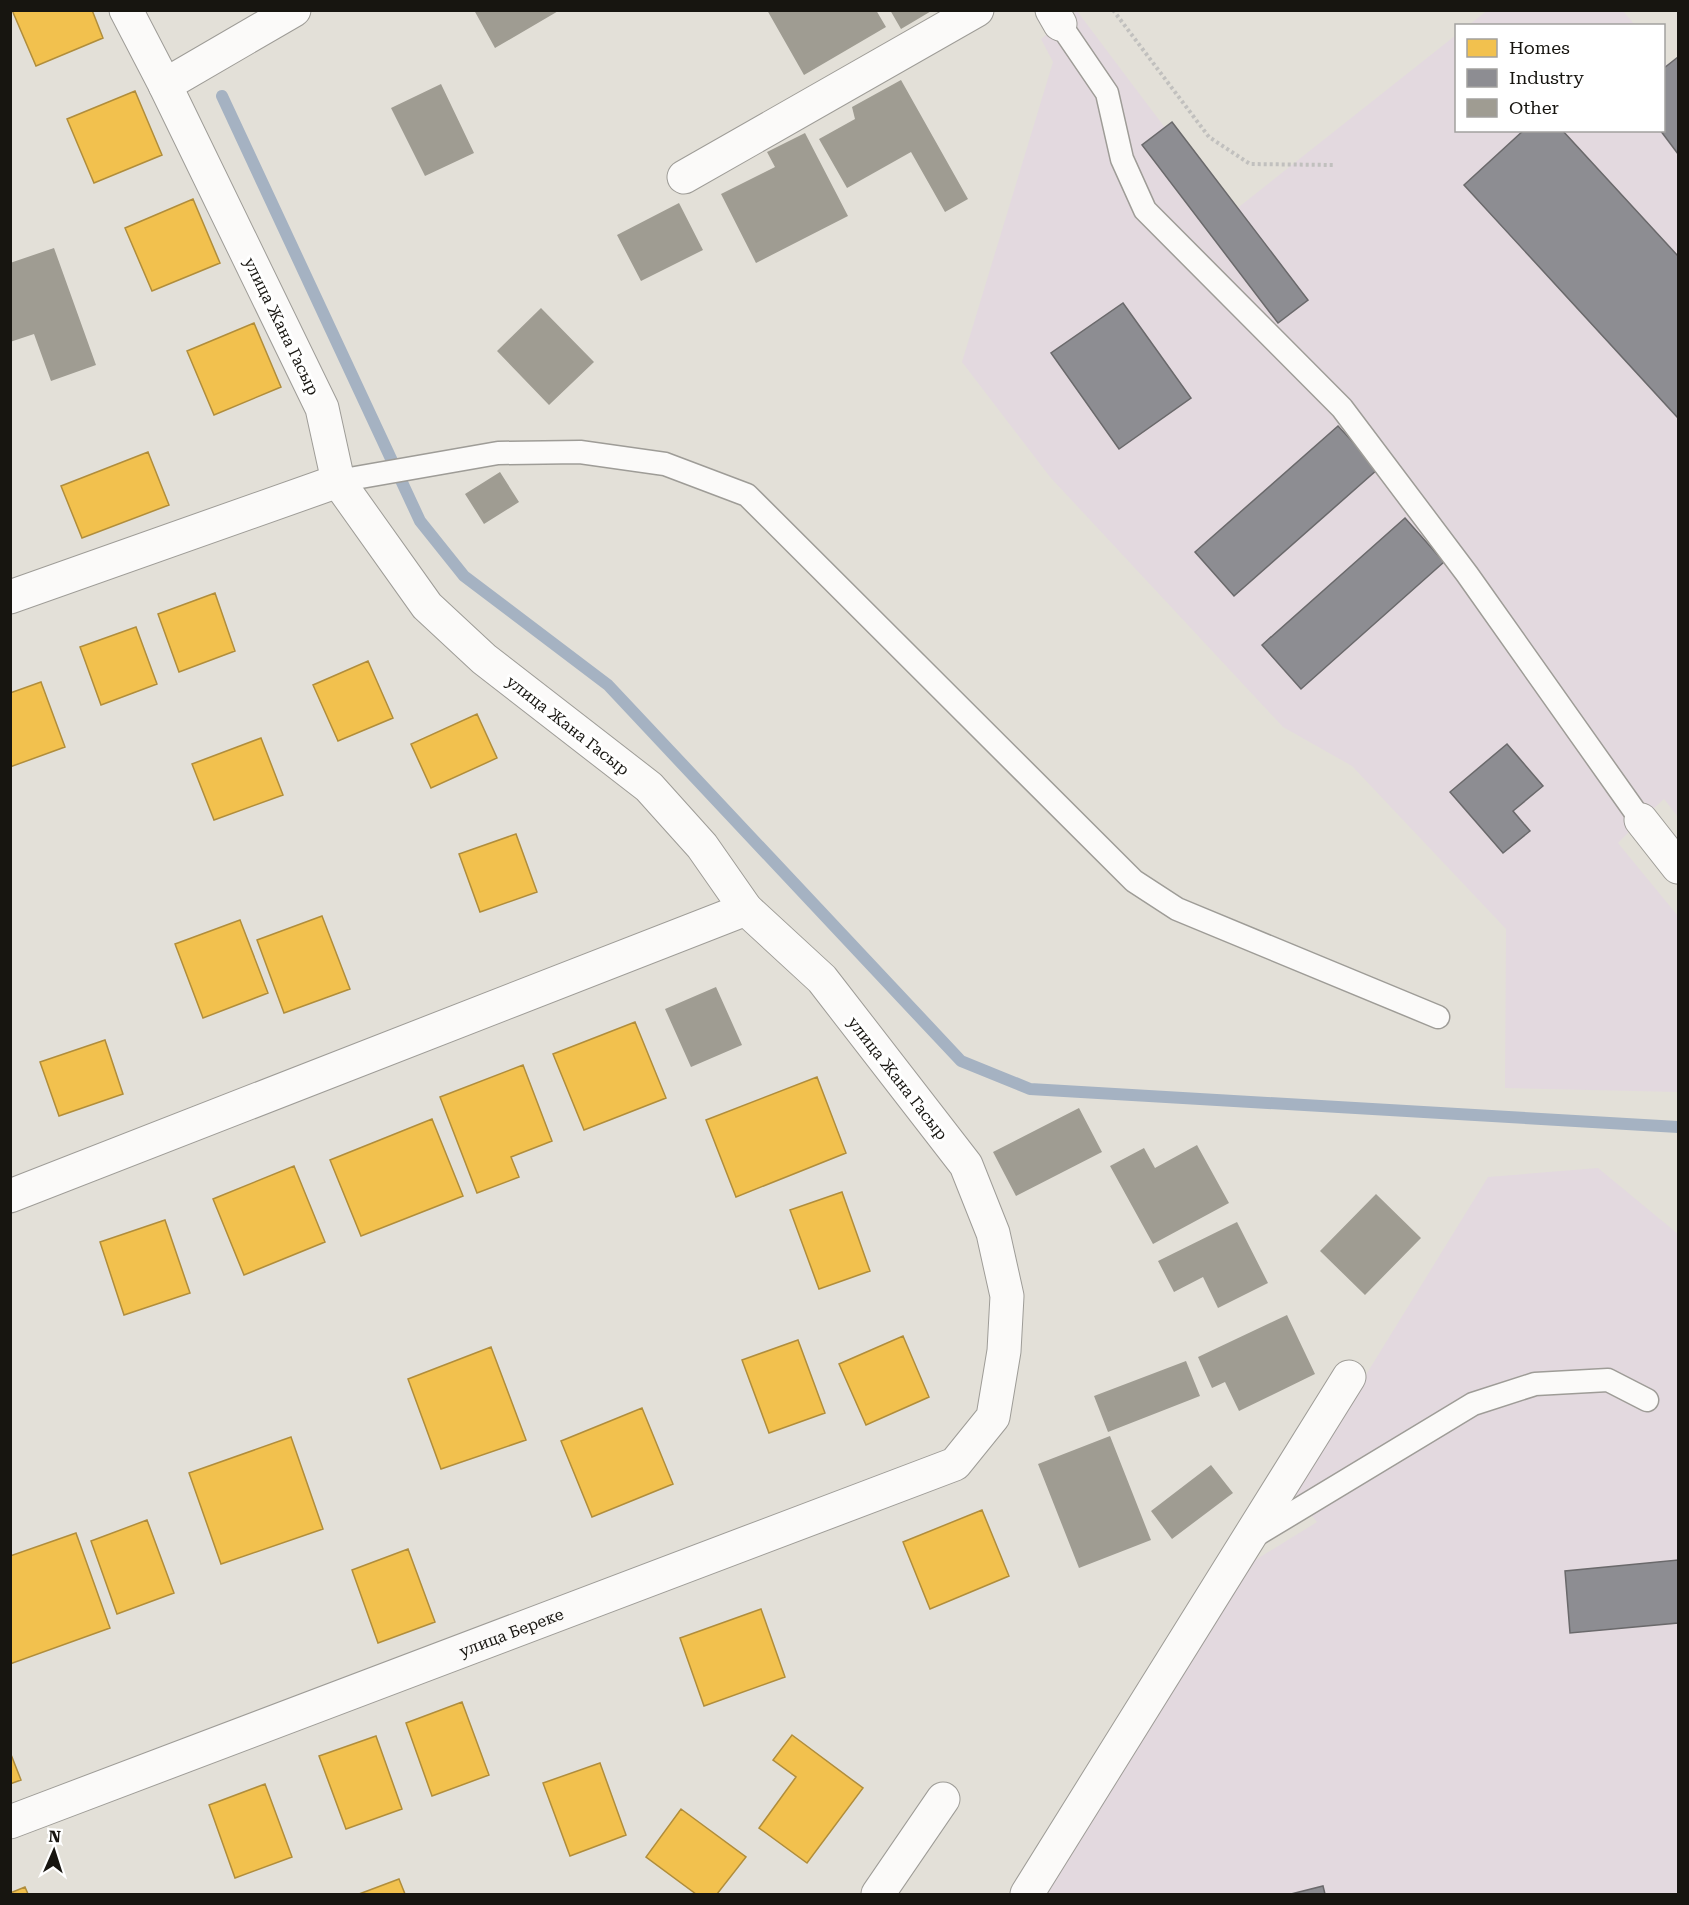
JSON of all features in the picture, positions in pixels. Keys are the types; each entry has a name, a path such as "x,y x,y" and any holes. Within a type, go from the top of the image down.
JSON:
{"street":[{"name":"улица Жана Гасыр","path":"126,10 165,85 322,408 338,481 428,606 484,659 649,787 702,846 746,909 822,979 966,1165 993,1233 1007,1296 1004,1351 993,1417"},
{"path":"165,85 294,10"},
{"path":"684,177 977,10"},
{"path":"10,597 338,481"},
{"path":"1641,820 1678,867"},
{"path":"10,1196 746,909"},
{"path":"1027,1894 1349,1377"},
{"name":"улица Береке","path":"10,1822 955,1464 993,1417"},
{"path":"878,1894 943,1799"}],"lane":[{"path":"1056,17 1107,93 1122,159 1145,210 1342,408 1467,574 1641,820"},
{"path":"338,481 498,453 580,452 665,464 747,495 1134,881 1177,909 1438,1017"},
{"path":"1247,1541 1473,1404 1535,1384 1608,1380 1647,1400"}],"path":[{"path":"1113,10 1209,137 1250,164 1333,165"}],"shaded area":[{"path":"1488,10 1623,11 1634,24 1470,24"},
{"path":"1077,11 1230,214 1455,36 1455,132 1665,132 1665,62 1678,79 1678,817 1664,799 1618,843 1678,916 1678,1092 1505,1088 1506,929 1352,766 1283,727 1050,477 962,362 1053,62 1041,39"},
{"path":"1598,1168 1678,1234 1678,1894 1046,1894 1252,1562 1317,1522 1293,1493 1488,1177"}],"building: Homes":[{"path":"12,10 92,10 103,38 36,66"},
{"path":"135,91 162,155 94,183 67,119"},
{"path":"193,199 220,263 152,291 125,228"},
{"path":"254,323 281,387 214,415 187,351"},
{"path":"148,452 169,505 82,538 61,486"},
{"path":"215,593 235,651 179,672 158,614"},
{"path":"136,627 157,684 101,705 80,647"},
{"path":"368,661 393,718 338,741 313,685"},
{"path":"41,682 65,747 10,767 10,693"},
{"path":"477,714 497,758 431,788 411,744"},
{"path":"261,738 283,795 214,820 192,764"},
{"path":"516,834 537,892 480,912 459,854"},
{"path":"322,916 350,989 284,1013 257,940"},
{"path":"240,920 268,993 203,1018 175,944"},
{"path":"635,1022 666,1098 584,1130 553,1054"},
{"path":"105,1040 123,1094 59,1116 40,1062"},
{"path":"523,1065 552,1141 511,1157 519,1177 477,1193 440,1097"},
{"path":"817,1077 846,1153 736,1197 706,1120"},
{"path":"432,1119 463,1196 361,1236 330,1160"},
{"path":"294,1166 325,1242 244,1275 213,1199"},
{"path":"842,1192 870,1271 819,1289 790,1210"},
{"path":"165,1220 190,1293 124,1315 100,1242"},
{"path":"903,1336 929,1397 866,1425 839,1364"},
{"path":"798,1340 825,1413 769,1433 742,1360"},
{"path":"491,1347 526,1440 441,1469 408,1379"},
{"path":"642,1408 673,1484 592,1517 561,1441"},
{"path":"291,1437 323,1529 221,1564 189,1473"},
{"path":"982,1510 1009,1576 930,1609 903,1542"},
{"path":"147,1520 174,1593 117,1614 91,1541"},
{"path":"76,1533 110,1628 10,1664 10,1556"},
{"path":"408,1549 435,1622 378,1643 352,1570"},
{"path":"761,1609 785,1677 704,1706 680,1638"},
{"path":"462,1702 489,1775 432,1796 406,1723"},
{"path":"792,1735 863,1788 807,1863 759,1828 796,1777 773,1760"},
{"path":"376,1736 402,1809 346,1829 319,1756"},
{"path":"10,1752 21,1780 10,1784"},
{"path":"600,1763 626,1835 570,1856 543,1783"},
{"path":"265,1784 292,1857 235,1878 209,1805"},
{"path":"681,1809 746,1857 717,1894 696,1894 646,1857"},
{"path":"399,1879 405,1894 359,1894"},
{"path":"25,1887 28,1894 10,1894 10,1893"}],"building: Industry":[{"path":"1678,57 1678,154 1662,132 1665,132 1665,67"},
{"path":"1172,122 1308,300 1278,323 1142,145"},
{"path":"1522,132 1564,132 1678,256 1678,418 1464,185"},
{"path":"1123,303 1191,398 1119,449 1051,353"},
{"path":"1338,426 1378,469 1234,596 1195,552"},
{"path":"1405,518 1444,562 1301,689 1262,645"},
{"path":"1507,744 1543,786 1513,811 1530,831 1503,853 1450,792"},
{"path":"1678,1560 1678,1623 1570,1633 1565,1571"},
{"path":"1323,1886 1325,1894 1291,1894"}],"building: Other":[{"path":"474,10 560,10 495,48"},
{"path":"767,10 876,10 886,27 804,75"},
{"path":"890,10 933,10 901,29"},
{"path":"901,80 968,199 945,212 911,152 847,188 819,139 855,119 852,107"},
{"path":"441,84 474,153 425,176 391,108"},
{"path":"805,133 848,216 756,263 721,194 775,167 767,152"},
{"path":"679,203 703,250 641,281 617,235"},
{"path":"54,248 96,365 51,381 34,334 10,342 10,263"},
{"path":"541,308 594,362 549,405 497,351"},
{"path":"500,472 519,502 484,524 465,494"},
{"path":"716,987 742,1045 691,1067 665,1009"},
{"path":"1079,1108 1102,1152 1016,1196 993,1152"},
{"path":"1197,1145 1229,1203 1153,1244 1110,1166 1144,1148 1155,1168"},
{"path":"1376,1194 1421,1238 1365,1295 1320,1251"},
{"path":"1237,1222 1268,1283 1218,1308 1203,1277 1174,1292 1158,1261"},
{"path":"1287,1315 1315,1374 1239,1411 1225,1382 1212,1388 1198,1357"},
{"path":"1186,1361 1200,1396 1108,1432 1094,1396"},
{"path":"1110,1436 1151,1540 1079,1568 1038,1464"},
{"path":"1211,1465 1233,1493 1172,1539 1151,1511"}],"waterway":[{"path":"222,96 420,521 464,576 608,685 961,1061 1030,1089 1678,1127"}]}
